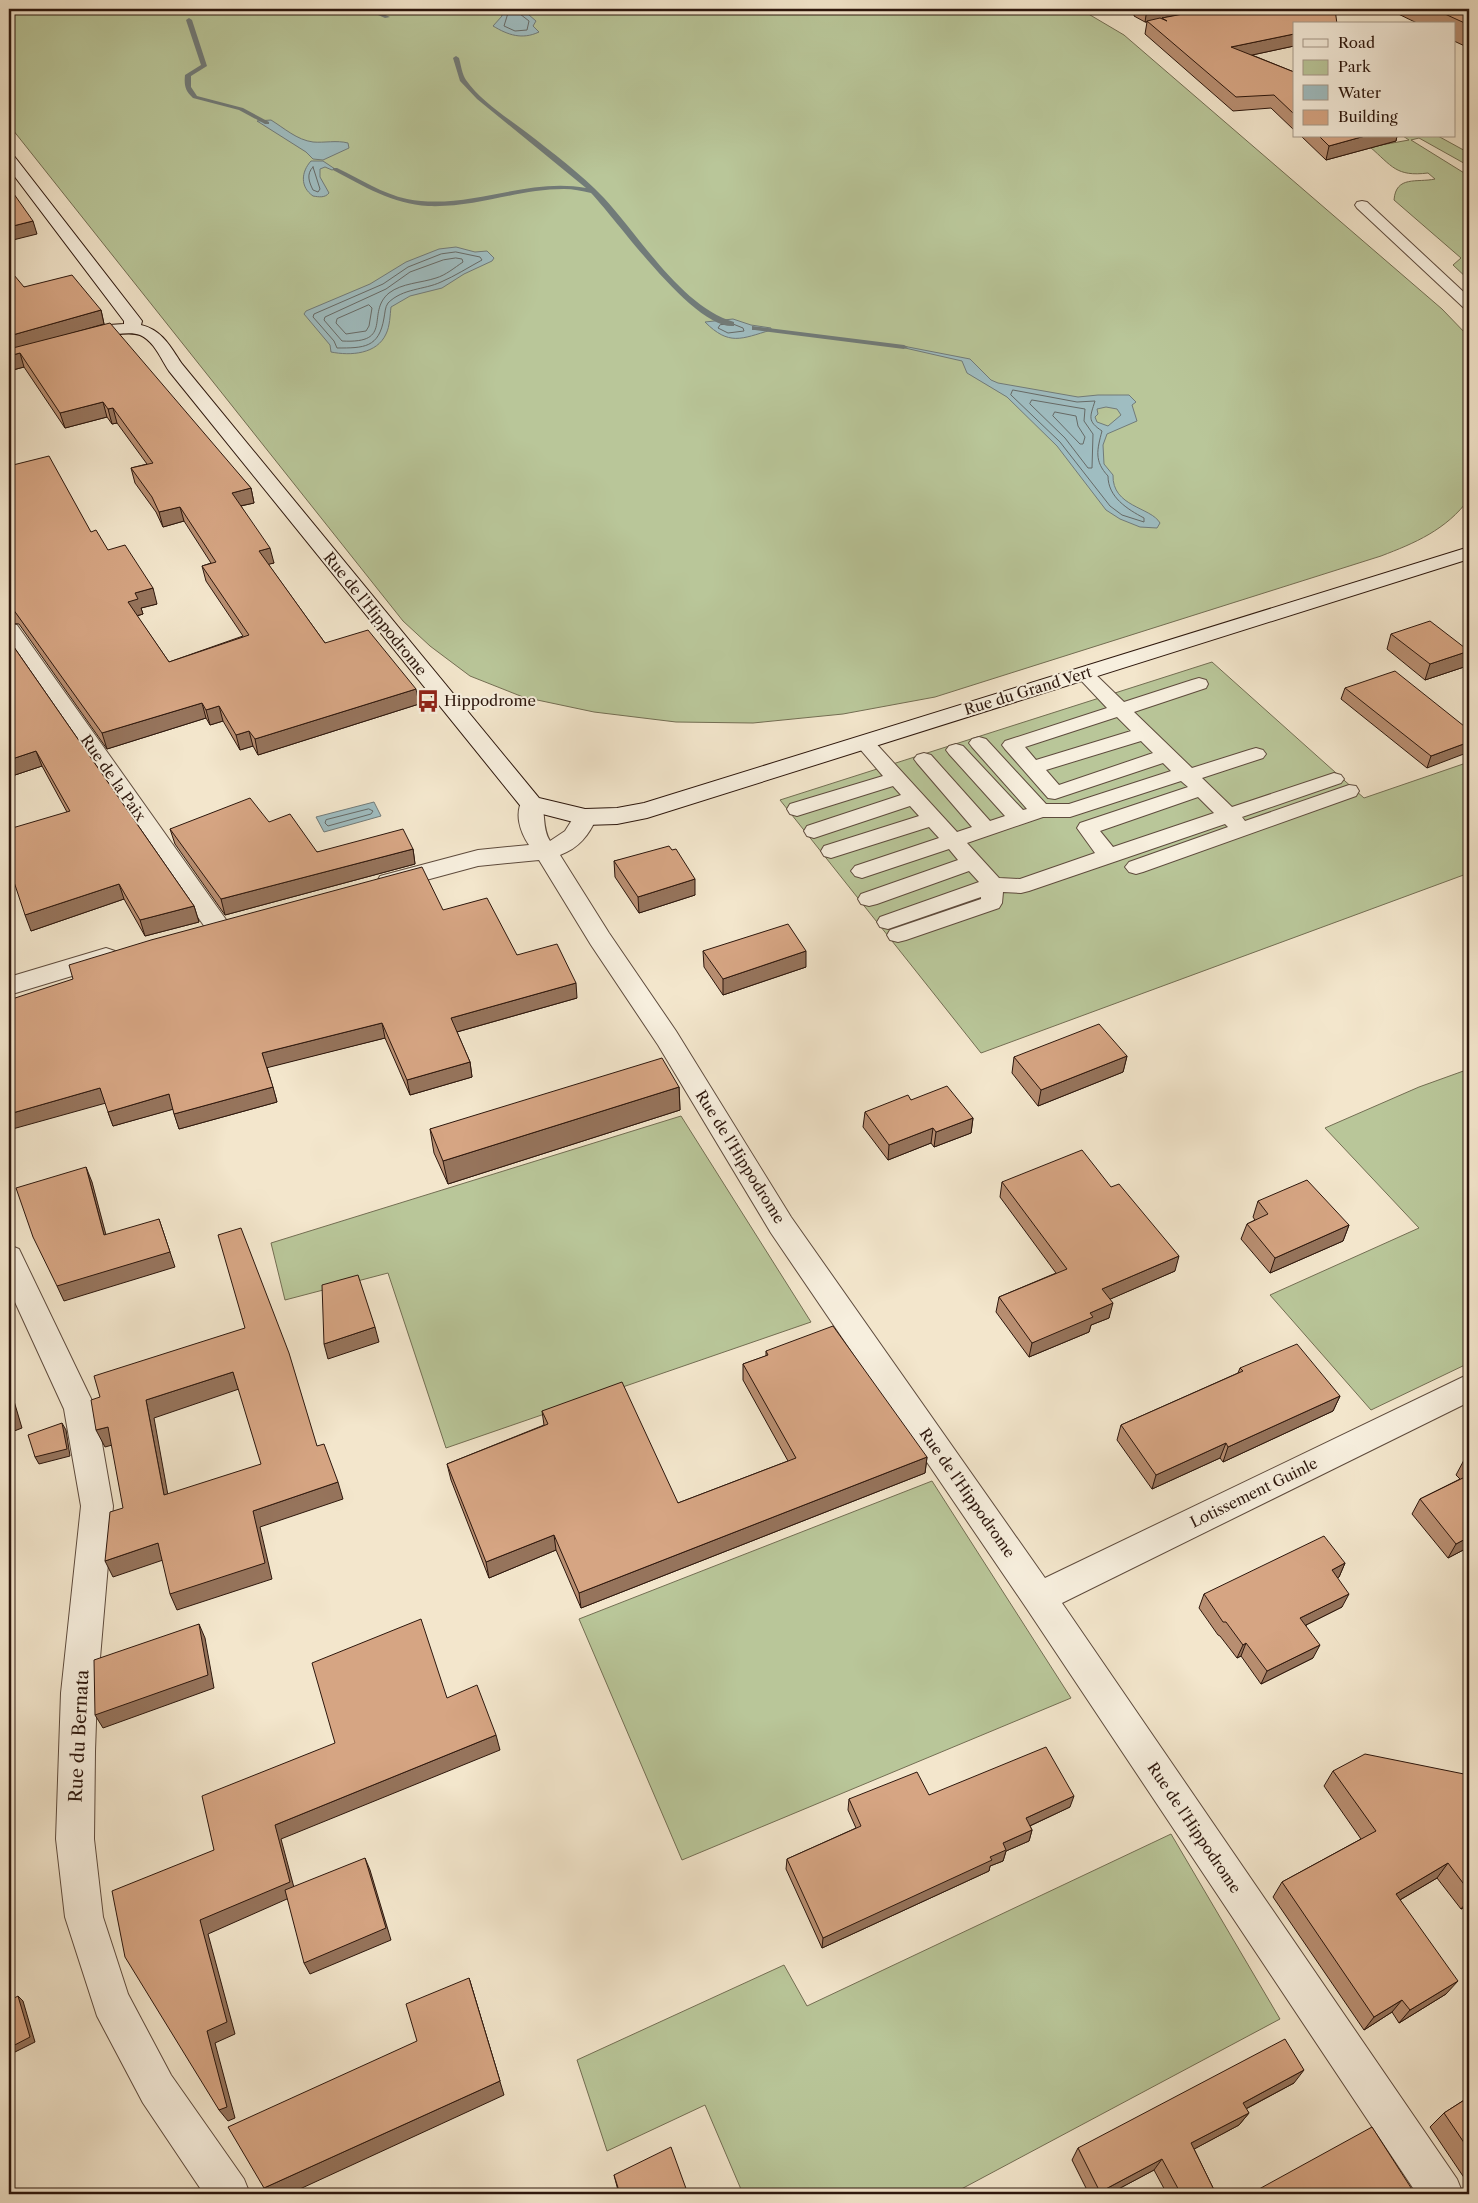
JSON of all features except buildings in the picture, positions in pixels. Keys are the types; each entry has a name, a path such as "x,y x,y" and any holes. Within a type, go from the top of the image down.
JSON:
{"street":[{"path":"9,159 133,321 131,328 115,329 9,358"},
{"name":"Rue de l'Hippodrome","path":"131,328 148,331 155,337 187,383 531,804 530,826 536,840 546,852 600,939 667,1038 781,1225 1039,1598 1442,2194"},
{"name":"Rue du Grand Vert","path":"531,804 585,817 617,816 646,810 1469,553"},
{"name":"Rue de la Paix","path":"9,630 228,924 191,934"},
{"path":"371,886 477,858 546,852 561,846 577,835 585,817"},
{"path":"9,986 128,951"},
{"name":"Rue du Bernata","path":"9,1257 80,1409 97,1506 79,1693 74,1839 84,1917 111,2002 157,2089 229,2194"},
{"name":"Lotissement Guinle","path":"1039,1598 1469,1387"}],"lane":[{"path":"1362,205 1469,305"},
{"path":"1084,674 1235,821"},
{"path":"1167,755 1055,793 1012,745 1199,684"},
{"path":"1032,768 1145,733"},
{"path":"864,742 916,797 993,884 1020,886 1108,856 1235,821 1341,785"},
{"path":"979,743 1041,811"},
{"path":"956,750 1019,818"},
{"path":"1087,828 1192,779 1256,754"},
{"path":"924,759 986,829"},
{"path":"797,809 898,778"},
{"path":"862,871 1041,811 1070,810 1192,779"},
{"path":"814,831 916,797"},
{"path":"1070,810 1087,828 1108,856"},
{"path":"831,851 934,818"},
{"path":"1136,867 1235,821"},
{"path":"869,898 973,862"},
{"path":"893,929 992,902 993,884"}],"green space":[{"path":"9,9 1080,9 1124,35 1442,309 1469,337 1469,499 1460,510 1440,527 1406,546 1381,556 935,697 843,714 753,723 676,722 594,712 523,697 470,676 430,646 403,621 9,125"},
{"path":"1406,138 1419,138 1411,140 1469,176 1469,280 1453,265 1461,258 1394,200 1396,192 1403,183 1435,179 1428,173 1401,172 1370,147 1409,140"},
{"path":"1419,138 1442,138 1469,153 1469,166"},
{"path":"1212,662 1364,798 1469,762 1469,873 981,1053 780,800"},
{"path":"1469,1069 1469,1363 1371,1410 1270,1295 1419,1228 1325,1128 1419,1087"},
{"path":"681,1116 811,1322 446,1448 388,1273 285,1300 271,1243"},
{"path":"932,1481 1071,1698 682,1860 579,1619"},
{"path":"1171,1834 1280,2019 952,2194 743,2194 705,2105 607,2151 577,2060 784,1965 807,2006"}],"water":[{"path":"501,9 522,9 536,21 533,26 539,32 521,36 504,32 493,26 502,16"},
{"path":"271,120 307,141 344,142 348,143 349,148 323,160 313,159 306,152 257,121"},
{"path":"311,161 323,161 335,169 332,170 325,167 320,169 320,177 329,193 326,196 313,196 304,184 305,170"},
{"path":"456,247 475,252 487,251 494,258 492,261 464,274 442,288 410,296 391,307 386,334 382,341 370,350 347,354 331,352 330,345 304,314 306,311 370,284 406,262 439,249"},
{"path":"733,319 751,325 771,328 771,330 743,338 736,338 721,335 705,322"},
{"path":"903,346 970,359 991,380 998,383 1078,397 1129,395 1136,402 1132,405 1137,421 1107,434 1103,445 1104,464 1113,475 1114,486 1119,494 1125,500 1155,518 1160,523 1157,528 1140,527 1120,519 1106,510 1057,446 1007,397 967,373 962,361","holes":["1106,407 1117,409 1121,415 1108,426 1097,422 1095,417 1098,414 1097,409"]},
{"path":"374,802 381,816 324,832 316,817"}],"waterway":[{"path":"367,9 387,17"},
{"path":"189,20 204,66 188,75 190,92 195,97 241,109 267,123"},
{"path":"456,58 461,78 479,97 575,174 593,191"},
{"path":"335,169 399,199 428,204 467,202 544,188 567,187 593,191"},
{"path":"593,191 613,212 666,276 696,306 708,315 731,324"},
{"path":"755,328 904,347"}],"place":[{"name":"Hippodrome","path":"428,701"}]}
